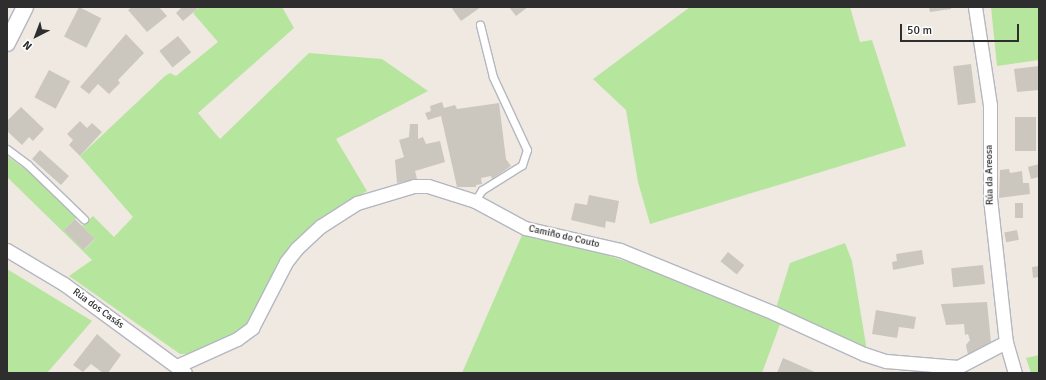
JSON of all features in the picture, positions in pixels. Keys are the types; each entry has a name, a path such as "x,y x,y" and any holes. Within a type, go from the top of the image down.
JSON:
{"street":[{"path":"7,43 25,7"},
{"name":"Rúa da Areosa","path":"975,7 990,105 990,198 1006,342 1016,373"},
{"name":"Camiño do Couto","path":"181,370 249,331 260,316 279,276 296,249 339,213 371,198 414,186 428,186 475,201 525,228 620,250 774,313 864,354 886,361 958,367 1006,342"},
{"name":"Rúa dos Casás","path":"7,250 64,284 181,370"}],"lane":[{"path":"475,201 482,190 522,164 527,150 493,77 480,25"},
{"path":"7,149 28,165 84,219"}],"green space":[{"path":"199,7 282,7 294,28 198,113 220,139 309,53 382,59 428,91 336,139 367,191 308,229 278,262 251,319 239,333 192,354 180,354 69,276 92,260 7,177 7,156 36,177 77,217 64,230 84,250 95,239 82,226 93,216 114,237 133,217 80,156 165,76 170,73 176,76 218,42 193,13"},
{"path":"690,7 850,7 860,42 872,40 906,146 650,224 638,182 626,110 593,79"},
{"path":"991,7 1039,7 1039,60 997,66"},
{"path":"523,233 576,245 640,266 780,324 762,373 462,373"},
{"path":"845,243 852,261 867,351 776,308 790,263"},
{"path":"7,269 92,321 47,373 7,373"},
{"path":"1039,355 1039,373 1031,373 1026,358"}],"building":[{"path":"79,7 101,18 86,48 64,36"},
{"path":"132,7 159,7 167,16 147,32 128,10"},
{"path":"182,7 196,7 197,9 183,21 176,13"},
{"path":"451,7 481,7 461,21"},
{"path":"509,7 528,7 516,16"},
{"path":"929,7 951,7 951,9 930,12"},
{"path":"126,34 144,53 118,80 120,83 109,94 98,84 89,94 80,87"},
{"path":"178,36 191,52 173,67 159,51"},
{"path":"971,64 976,103 958,105 953,66"},
{"path":"1039,66 1039,90 1017,92 1014,69"},
{"path":"49,70 70,81 56,109 34,97"},
{"path":"442,102 444,108 455,105 457,109 499,103 506,159 511,166 492,179 491,176 481,178 482,184 476,185 476,187 457,187 441,116 428,120 425,113 431,111 430,106"},
{"path":"21,107 44,129 33,141 29,137 22,145 7,131 7,121"},
{"path":"1015,117 1036,117 1036,151 1015,151"},
{"path":"80,121 87,128 92,123 102,132 80,156 69,145 73,140 67,134"},
{"path":"410,124 418,124 418,139 423,137 426,144 440,141 445,162 415,171 417,179 397,183 395,160 404,157 399,140 409,137"},
{"path":"40,150 69,176 61,185 32,159"},
{"path":"1039,164 1039,177 1031,179 1028,167"},
{"path":"1009,169 1010,173 1022,171 1023,183 1029,183 1030,194 999,198 1000,170"},
{"path":"589,195 619,201 615,223 606,221 605,228 571,220 575,203 587,205"},
{"path":"1015,203 1023,203 1023,218 1015,218"},
{"path":"75,219 95,239 83,250 64,230"},
{"path":"1017,230 1019,240 1006,242 1004,232"},
{"path":"922,250 924,264 893,270 892,262 897,261 896,254"},
{"path":"728,252 744,265 737,275 720,261"},
{"path":"983,265 985,284 953,287 951,268"},
{"path":"1039,266 1039,277 1033,278 1032,267"},
{"path":"987,302 991,342 968,355 966,345 970,340 968,334 965,335 964,324 946,325 941,304"},
{"path":"876,310 916,317 914,329 899,327 897,338 872,334"},
{"path":"97,334 121,355 108,373 103,373 91,364 83,372 73,365"},
{"path":"783,358 817,373 777,373"}]}
